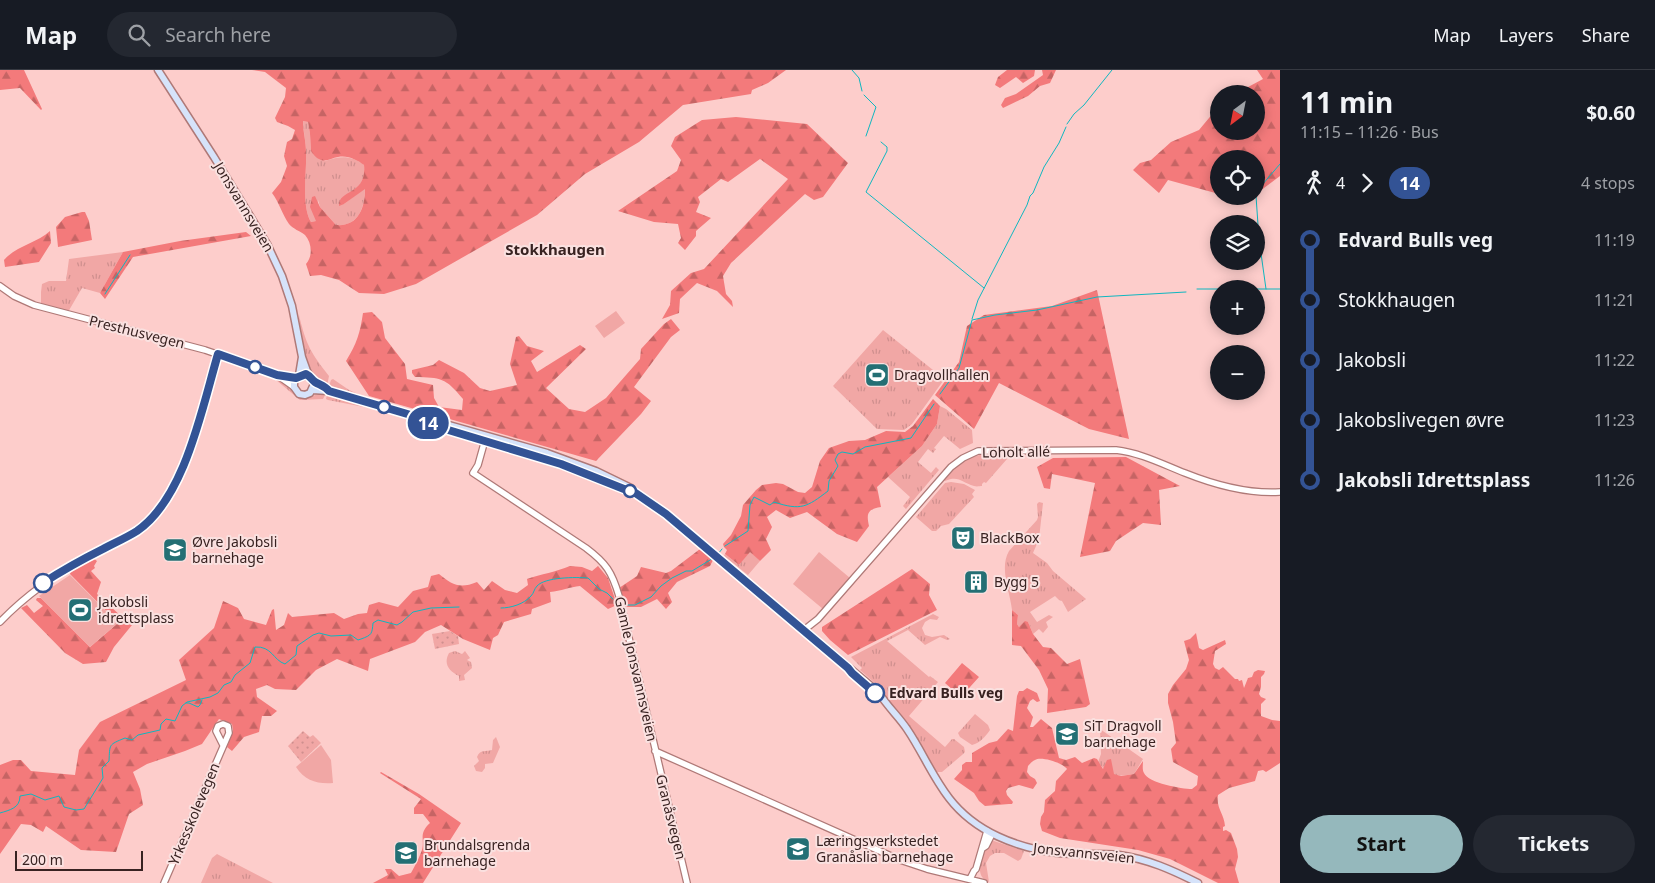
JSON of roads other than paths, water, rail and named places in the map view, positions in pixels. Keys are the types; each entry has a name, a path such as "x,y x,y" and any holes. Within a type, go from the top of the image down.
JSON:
{"main road":[{"name":"Jonsvannsveien","path":"158,70 268,244 282,276 292,306 302,357 311,378 329,391"},
{"name":"Jonsvannsveien","path":"297,376 302,357"},
{"path":"302,374 311,378 312,390 308,394 302,395 296,392 294,387 297,376 302,374"},
{"name":"Jonsvannsveien","path":"312,390 329,391 421,418 426,422 445,429 554,456 596,471 631,488 712,552 883,699 907,729 948,797 966,816 990,832 1018,844 1044,851 1119,855 1165,867 1198,883"},
{"name":"Jonsvannsveien","path":"483,438 561,464 634,492"}],"street":[{"name":"Presthusvegen","path":"0,286 14,296 34,305 218,354 277,375 294,387"},
{"path":"0,622 40,586 66,568 132,534 147,523 155,514 170,493 185,462 218,354"},
{"name":"Presthusvegen","path":"277,375 297,376"},
{"path":"475,469 478,465 483,438"},
{"path":"475,469 474,464 483,438"},
{"path":"480,457 488,448 497,444"},
{"name":"Loholt allé","path":"807,632 954,465 963,458 978,451 1116,450 1143,455 1187,474 1222,486 1254,492 1280,492"},
{"name":"Gamle Jonsvannsveien","path":"475,469 473,473 586,548 602,561 610,571 619,596 655,751 841,835 926,870 980,882 976,869"},
{"name":"Yrkesskolevegen","path":"164,883 223,745"},
{"name":"Granåsvegen","path":"655,751 687,883"},
{"name":"Gamle Jonsvannsveien","path":"970,879 976,869 983,848 986,846 990,832"}],"waterway":[{"path":"852,70 859,78 862,91"},
{"path":"1067,124 1112,70"},
{"path":"864,95 876,107 866,136"},
{"path":"972,319 978,300 1066,127"},
{"path":"881,142 887,147 887,151 866,192 984,288"},
{"path":"1265,182 1280,164"},
{"path":"1257,205 1266,289"},
{"path":"105,294 130,255"},
{"path":"1197,289 1210,289"},
{"path":"1265,289 1280,289"},
{"path":"940,394 959,368 972,320 1037,310 1097,297 1186,292"},
{"path":"725,546 748,531 750,505 754,497 770,505 774,502 797,507 809,504 828,491 829,481 838,466 835,460 838,454 842,452 853,454 865,447 911,438 934,404"},
{"path":"718,554 722,549"},
{"path":"625,605 635,605 651,597 672,578 686,571 692,571 715,557"},
{"path":"501,608 521,603 528,599 541,583 561,578 588,578 613,599"},
{"path":"0,813 16,806 20,796 31,794 45,800 59,796 64,807 76,810 84,809 103,778 102,768 109,761 110,748 113,744 125,738 132,740 138,735 160,730 161,724 166,719 175,721 182,706 187,702 210,697 218,693 224,685 231,682 235,675 250,663 255,647 261,647 269,651 285,664 296,655 297,646 319,633 331,636 351,635 358,640 369,635 372,632 373,623 378,620 397,625 413,612 431,608 459,607"},
{"path":"186,703 198,707 202,700"}],"place":[{"name":"Dragvollhallen","path":"877,375"},
{"name":"BlackBox","path":"963,538"},
{"name":"Øvre Jakobsli barnehage","path":"175,550"},
{"name":"Bygg 5","path":"976,582"},
{"name":"Jakobsli idrettsplass","path":"80,610"},
{"name":"Edvard Bulls veg","path":"875,693"},
{"name":"SiT Dragvoll barnehage","path":"1067,734"},
{"name":"Læringsverkstedet Granåslia barnehage","path":"798,849"},
{"name":"Brundalsgrenda barnehage","path":"406,853"}],"district":[{"name":"Stokkhaugen","path":"555,250"}]}
